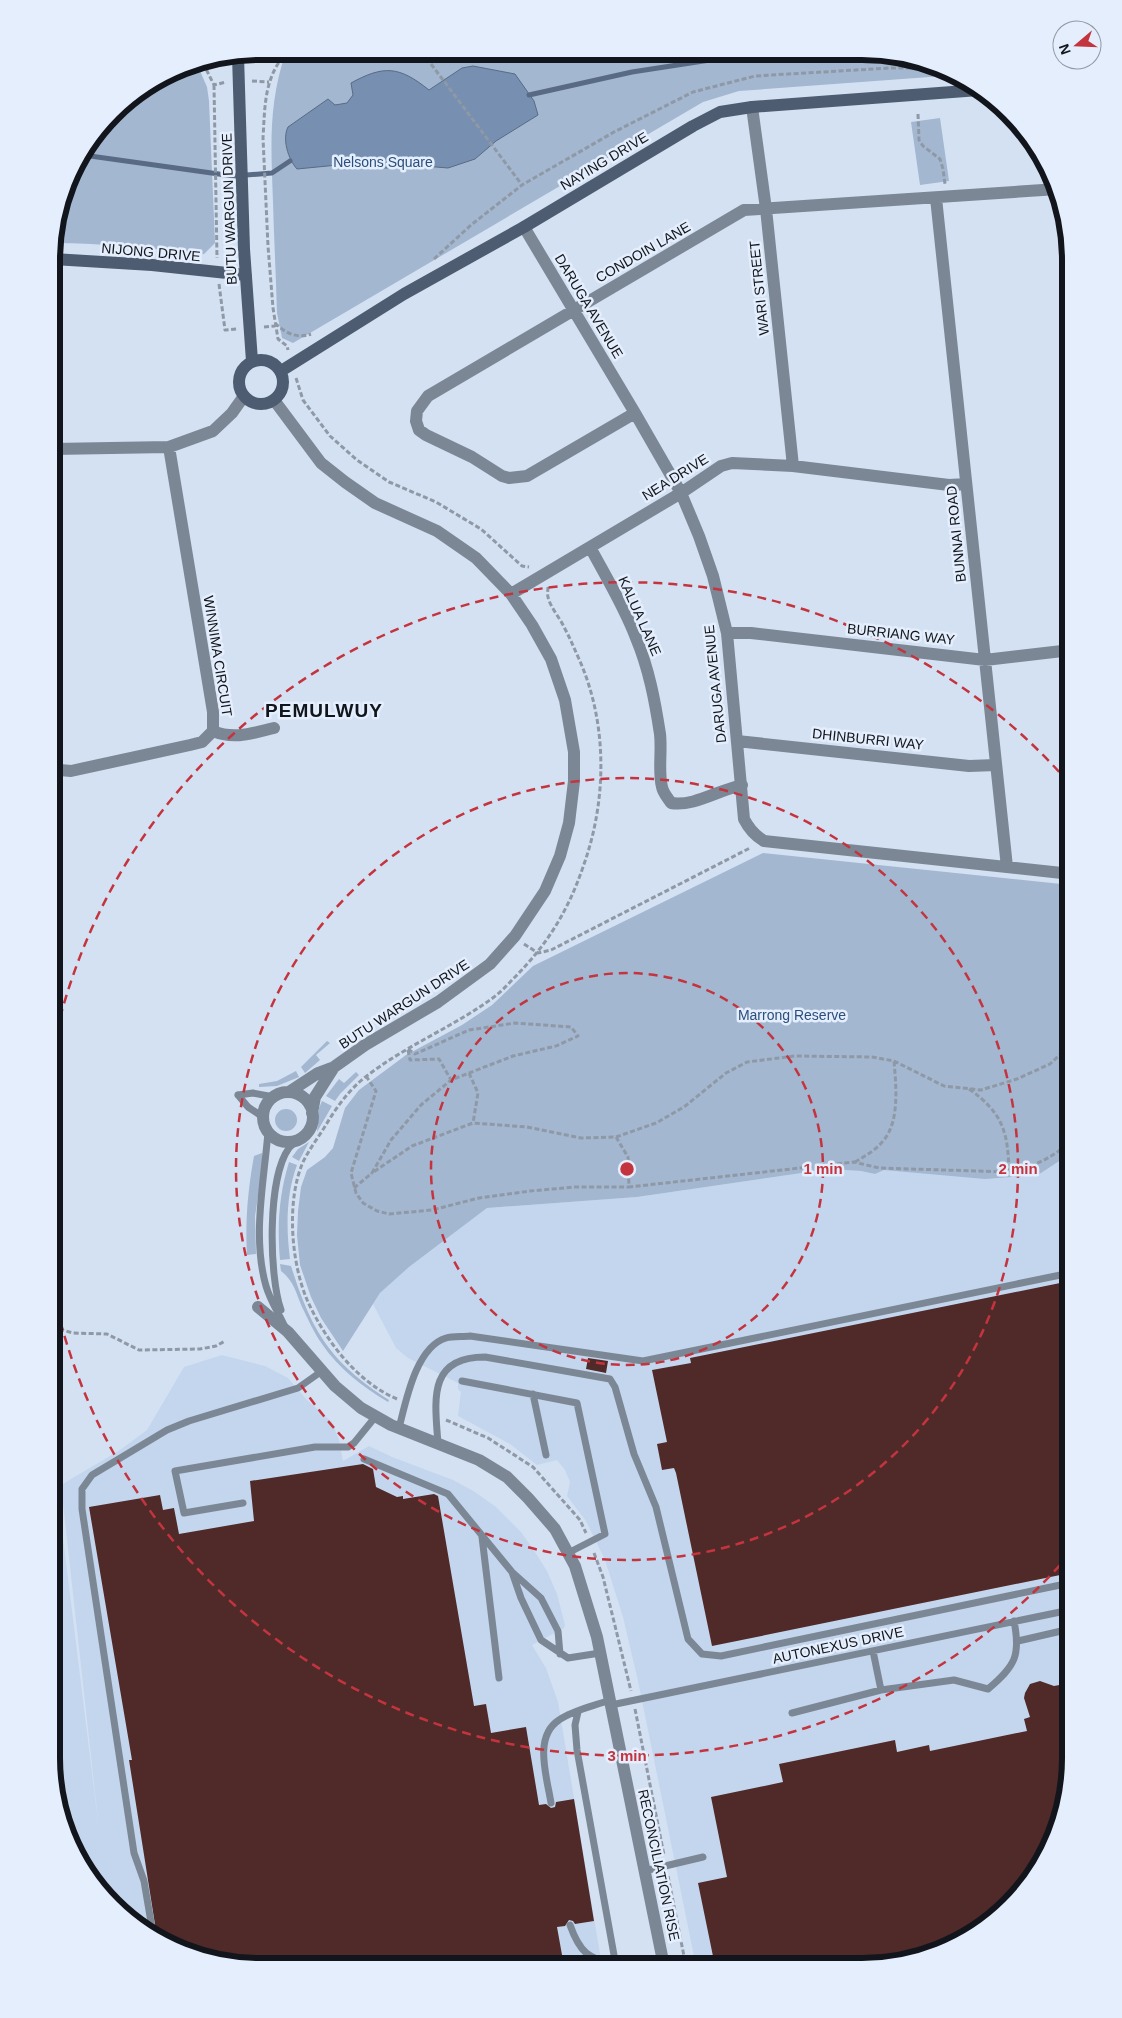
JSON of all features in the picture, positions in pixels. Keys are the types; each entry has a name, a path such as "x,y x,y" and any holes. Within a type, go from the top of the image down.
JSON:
{"street":[{"name":"BUTU WARGUN DRIVE","path":"238,61 244,249 252,361"},
{"name":"NAYING DRIVE","path":"281,371 404,294 524,227 693,126 720,112 752,107 968,91"},
{"name":"WARI STREET","path":"752,107 766,209 793,466"},
{"name":"CONDOIN LANE","path":"635,413 527,476 518,478 502,476 472,457 426,435 419,430 416,421 417,411 428,396 744,210 1049,190"},
{"name":"BUNNAI ROAD","path":"936,198 1007,867"},
{"name":"DARUGA AVENUE","path":"524,227 681,493 707,560 727,632 744,819 756,837 764,840"},
{"name":"NIJONG DRIVE","path":"60,259 152,265 202,272 246,275"},
{"path":"268,360 281,371 283,387 274,400 266,404 250,401 244,396 240,388 241,372 252,361 268,360"},
{"path":"60,449 169,447 212,431 232,413 244,396"},
{"name":"BUTU WARGUN DRIVE","path":"274,400 321,463 375,503 437,531 476,558 511,594 532,625 551,659 565,700 574,752 574,781 569,823 560,856 540,898 516,936 490,964 438,1002 365,1045 334,1067 318,1073 289,1092 274,1096"},
{"name":"WINNIMA CIRCUIT","path":"60,770 70,772 202,742 213,731 213,712 169,447"},
{"name":"NEA DRIVE","path":"511,594 681,493 721,466 732,463 793,466 949,485 966,484"},
{"name":"KALUA LANE","path":"590,546 620,602 636,638 647,671 655,701 661,746 662,787 666,796 671,803 688,804 725,789 742,785"},
{"name":"BURRIANG WAY","path":"727,632 751,633 985,660 1062,651"},
{"path":"213,731 224,735 236,736 274,728"},
{"name":"DHINBURRI WAY","path":"737,741 969,766 996,765"},
{"path":"764,840 1062,873"},
{"name":"BUTU WARGUN DRIVE","path":"297,1140 310,1129 315,1098 334,1067"},
{"path":"289,1092 304,1099 312,1113"},
{"path":"274,1096 268,1102 263,1117 268,1132 273,1138 281,1142 297,1140"},
{"name":"RECONCILIATION RISE","path":"258,1308 288,1332 335,1386 361,1408 399,1428 479,1460 507,1478 528,1498 555,1529 575,1566 588,1603 600,1653 662,1958"}],"lane":[{"path":"263,1117 248,1107 238,1094 253,1093 274,1096"},
{"path":"268,1132 260,1226 261,1256 266,1286 288,1332"},
{"path":"288,1332 276,1298 272,1228 277,1181 289,1149 297,1140"},
{"path":"399,1428 419,1364 429,1349 446,1338 470,1336 644,1361 1062,1275"},
{"path":"438,1444 435,1400 442,1375 452,1363 467,1357 485,1357 610,1379 615,1386 634,1454 656,1507 688,1639 702,1654 721,1656 1062,1584"},
{"path":"152,1926 144,1881 134,1853 82,1509 82,1489 92,1475 167,1430 189,1421 298,1388 322,1371"},
{"path":"462,1381 577,1403 605,1534 568,1553"},
{"path":"533,1394 546,1455"},
{"path":"243,1502 184,1513 175,1471 315,1448 348,1447 354,1443 376,1416"},
{"path":"364,1459 448,1494 512,1572 541,1598 558,1631 560,1654"},
{"path":"482,1535 499,1678"},
{"path":"512,1572 521,1598 541,1640 568,1658 600,1653"},
{"name":"AUTONEXUS DRIVE","path":"550,1803 543,1745 550,1727 560,1718 610,1703 633,1701 1062,1612"},
{"path":"792,1714 881,1690 954,1680 988,1689 1000,1679 1015,1660 1018,1641 1014,1621"},
{"path":"1018,1641 1062,1632"},
{"path":"873,1651 881,1690"},
{"path":"578,1712 575,1725 577,1750 615,1958"},
{"path":"644,1871 703,1857"},
{"path":"570,1925 576,1940 588,1956 594,1958"}],"path":[{"path":"280,60 276,65 269,82 264,110 268,246 278,340 287,346 303,400 330,436 357,460 390,482 436,502 481,529 522,566 535,569 541,576 548,586 548,597 582,666 597,720 601,757 594,837 564,914 538,953 496,995 451,1025 408,1049 366,1076 337,1106 302,1164 294,1205 295,1263 304,1294 316,1320 332,1343 368,1381 386,1394 406,1403"},
{"path":"428,60 522,185"},
{"path":"214,85 216,185"},
{"path":"918,114 920,140 923,146 940,160 945,184"},
{"path":"529,948 538,953 551,950 764,840"},
{"path":"372,1173 391,1140 421,1105 451,1080 513,1056 556,1046 578,1036 571,1027 514,1022 468,1030 415,1054 408,1049"},
{"path":"408,1049 410,1060 438,1059 451,1080"},
{"path":"354,1188 372,1173 412,1146 473,1122 527,1127 581,1138 616,1137 656,1123 684,1107 726,1073 747,1062 795,1056 872,1057 894,1061 944,1086 981,1090 1018,1079 1050,1064 1062,1052"},
{"path":"854,1162 884,1140 890,1129 896,1092 894,1061"},
{"path":"469,1073 478,1092 473,1122"},
{"path":"366,1076 376,1091 350,1173 354,1188 363,1203 377,1211 389,1214 432,1210 479,1198 530,1191 575,1187 630,1187 854,1162 879,1168 1009,1172 1029,1168 1045,1160 1062,1148"},
{"path":"969,1089 990,1106 1004,1128 1008,1146 1009,1172"},
{"path":"616,1137 628,1157 630,1187"},
{"path":"60,1329 74,1333 107,1334 140,1350 200,1349 216,1346 225,1341"},
{"path":"436,1416 488,1438 533,1467 580,1520 603,1577 633,1701 684,1958"}],"shaded area":[{"path":"473,66 515,74 534,101 538,115 496,141 475,159 448,168 424,166 385,168 348,164 297,169 291,160 286,143 288,127 328,99 335,105 347,103 353,95 351,83 373,73 391,71 409,76 429,90 462,68"},
{"path":"1062,1159 1062,1771 1058,1797 1047,1834 1021,1880 994,1908 962,1931 938,1943 901,1954 875,1958 694,1958 638,1681 623,1617 605,1560 586,1521 567,1496 570,1482 565,1470 557,1460 537,1465 510,1444 458,1416 461,1392 458,1389 458,1383 408,1358 396,1348 373,1304 380,1293 409,1267 487,1208 637,1197 829,1169 875,1174 884,1170 1038,1175"},
{"path":"222,1355 265,1366 288,1378 306,1399 332,1422 339,1440 343,1461 369,1446 392,1457 453,1480 475,1492 496,1507 521,1532 533,1549 547,1571 557,1594 565,1625 564,1628 532,1645 546,1668 558,1702 601,1958 247,1958 221,1954 184,1943 160,1931 138,1917 101,1880 75,1834 64,1797 60,1771 60,1514 99,1829 61,1485 120,1450 147,1430 184,1367"}],"green space":[{"name":"Nelsons Square","path":"283,60 875,60 901,64 940,76 739,91 703,102 293,343 282,338 277,313 272,126 273,108"},
{"path":"200,70 207,87 209,101 215,243 204,254 61,243 67,209 75,184 101,138 138,101 160,87"},
{"path":"940,118 949,181 920,185 911,122"},
{"name":"Marrong Reserve","path":"763,853 1062,884 1062,1159 1038,1175 985,1179 884,1170 875,1174 829,1169 637,1197 487,1208 409,1267 380,1293 343,1351 321,1318 311,1297 300,1265 297,1235 298,1211 301,1187 307,1170 325,1157 333,1148 345,1108 359,1090 406,1055 462,1025 492,1005 533,966"},
{"path":"327,1041 330,1043 316,1055 320,1060 305,1073 301,1067"},
{"path":"296,1071 299,1077 277,1086 259,1087 259,1084 277,1081"},
{"path":"356,1072 359,1075 335,1101 326,1096 339,1079 344,1083"},
{"path":"322,1101 332,1106 317,1132 319,1108"},
{"path":"286,1109 296,1116 297,1120 290,1130 286,1131 276,1124 275,1120 282,1110"},
{"path":"309,1142 299,1161 292,1157 298,1149"},
{"path":"262,1153 262,1171 255,1216 256,1254 247,1255 247,1217 252,1168 254,1156"},
{"path":"289,1162 297,1165 293,1176 288,1211 290,1259 280,1260 280,1210"},
{"path":"280,1264 291,1266 307,1309 326,1344 352,1372 389,1400 388,1402 369,1390 328,1353 314,1331 292,1283 281,1271"}],"building":[{"path":"1062,1283 1062,1575 712,1646 676,1473 674,1468 662,1470 657,1444 667,1442 652,1370 691,1363 690,1358"},
{"path":"588,1358 608,1361 606,1373 586,1369"},
{"path":"363,1464 373,1469 376,1487 397,1497 403,1496 403,1499 434,1494 438,1496 474,1706 486,1704 491,1733 526,1727 539,1805 546,1804 551,1808 555,1807 556,1802 574,1799 594,1921 575,1924 569,1920 565,1926 557,1927 563,1958 247,1958 221,1954 196,1947 156,1928 129,1760 132,1760 89,1507 160,1495 163,1510 174,1508 179,1534 254,1521 250,1481"},
{"path":"1040,1681 1054,1686 1062,1684 1062,1771 1058,1797 1047,1834 1035,1858 1021,1880 984,1917 938,1943 901,1954 875,1958 713,1958 698,1883 727,1877 711,1797 783,1782 779,1764 895,1740 897,1752 929,1745 930,1751 1027,1731 1024,1719 1030,1717 1024,1698 1030,1684"}],"waterway":[{"path":"529,95 632,72 710,60"},
{"path":"90,156 233,176 272,173 290,161"}],"district":[{"name":"PEMULWUY","path":"324,710"}]}
